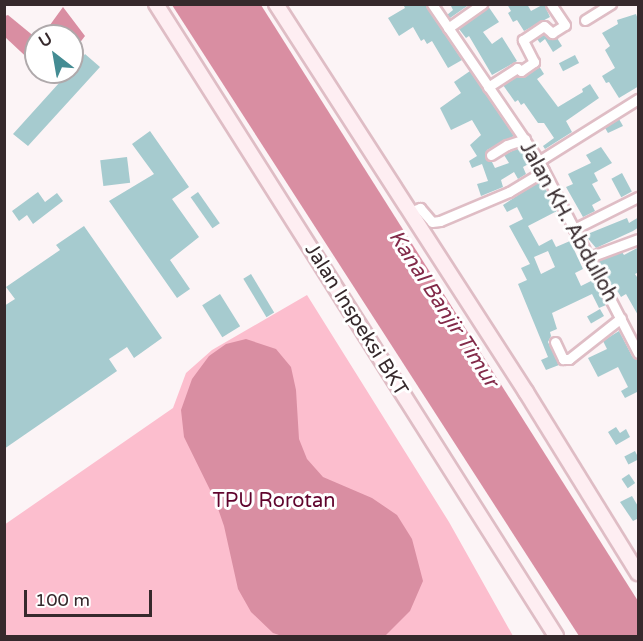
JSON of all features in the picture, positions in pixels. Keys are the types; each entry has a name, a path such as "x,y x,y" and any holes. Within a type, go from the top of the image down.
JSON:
{"street":[{"name":"Jalan Inspeksi BKT","path":"156,4 556,636"},
{"path":"276,4 639,573"},
{"name":"Jalan KH. Abdulloh","path":"432,4 541,166 587,258 639,353"},
{"path":"448,28 482,4"},
{"path":"488,87 517,68 521,70 534,62 523,40 544,26 553,33 565,25 551,4"},
{"path":"585,20 611,4"},
{"path":"410,212 420,208 432,222 440,221 509,192 541,166 639,99"},
{"path":"491,155 507,145 525,140"},
{"path":"574,229 639,197"},
{"path":"587,258 639,239"},
{"path":"555,342 563,358 568,359 621,318"}],"green space":[{"name":"TPU Rorotan","path":"307,295 449,522 513,636 5,636 4,525 173,408 186,373 212,350"}],"water":[{"name":"Kanal Banjir Timur","path":"172,5 261,5 638,601 638,636 579,636"},
{"path":"63,7 76,24 51,24"},
{"path":"8,15 24,28 24,55 5,37 5,16"},
{"path":"246,339 276,349 291,367 296,390 299,439 307,459 323,477 372,498 397,515 412,539 423,581 410,611 385,636 282,636 273,633 251,612 238,589 224,526 215,500 184,437 181,410 192,379 209,356 226,344"}],"building":[{"path":"403,4 425,4 462,60 448,68 432,41 427,44 424,39 421,41 413,27 399,36 388,18 405,8"},
{"path":"450,4 470,4 450,18 447,15 453,10"},
{"path":"507,4 527,4 531,11 544,4 550,17 524,31 517,20 513,22 508,13 511,11"},
{"path":"488,6 499,22 483,32 492,44 502,37 517,61 492,75 469,36 466,38 459,29"},
{"path":"636,14 639,22 639,86 619,98 609,82 606,83 602,76 615,68 605,50 610,46 602,33 618,24 617,20"},
{"path":"543,34 551,40 557,38 562,46 553,52 545,39 540,43 537,39"},
{"path":"84,55 100,67 28,146 13,134 58,84 84,84"},
{"path":"575,55 579,63 563,71 559,63"},
{"path":"539,66 544,74 537,79 558,107 583,92 582,89 590,84 599,98 566,121 572,132 545,149 543,146 554,138 544,123 538,123 524,103 521,105 518,100 515,102 503,85 517,76 525,77"},
{"path":"470,71 514,136 487,150 486,159 492,162 495,168 509,163 504,155 521,147 532,162 523,167 526,174 518,179 514,172 501,180 503,187 481,196 477,184 488,181 482,164 472,168 469,161 477,156 470,145 481,135 472,120 451,130 440,108 461,93 454,82"},
{"path":"619,119 623,126 608,133 605,128"},
{"path":"150,131 189,187 172,199 199,237 170,260 190,289 177,298 109,201 154,174 132,144"},
{"path":"601,147 612,163 594,173 598,181 592,184 601,200 592,205 595,211 583,217 566,187 573,184 568,174 591,163 586,155"},
{"path":"127,157 130,183 103,186 100,160"},
{"path":"622,173 632,192 621,197 611,179"},
{"path":"541,180 557,211 528,226 539,246 552,239 556,247 570,241 583,269 575,273 581,286 593,280 606,305 599,308 592,294 552,313 557,329 550,332 548,342 559,365 546,370 541,360 548,357 518,284 527,280 521,268 530,264 509,226 523,219 517,207 507,212 503,205","holes":["548,251 555,267 541,274 534,257"]},
{"path":"38,192 45,202 57,193 63,201 33,224 27,215 19,221 12,211"},
{"path":"198,192 220,223 212,228 191,197"},
{"path":"639,217 639,227 596,248 585,235 627,218 629,223"},
{"path":"84,226 162,338 134,358 127,347 109,359 117,371 4,449 4,306 15,299 6,287 60,250 56,245"},
{"path":"639,247 639,272 635,274 639,280 639,317 626,294 621,297 615,287 612,288 598,261 622,252 624,255"},
{"path":"251,274 274,313 266,317 243,279"},
{"path":"220,294 240,326 222,337 202,305"},
{"path":"600,309 604,316 591,323 587,316"},
{"path":"619,331 632,356 639,360 639,391 625,398 621,391 628,387 618,367 598,377 588,358 607,349 603,341"},
{"path":"616,427 620,433 626,429 630,437 616,445 608,432"},
{"path":"635,451 638,460 628,464 624,456"},
{"path":"629,474 635,483 628,488 622,479"},
{"path":"632,496 639,508 639,518 633,521 620,502"}]}
